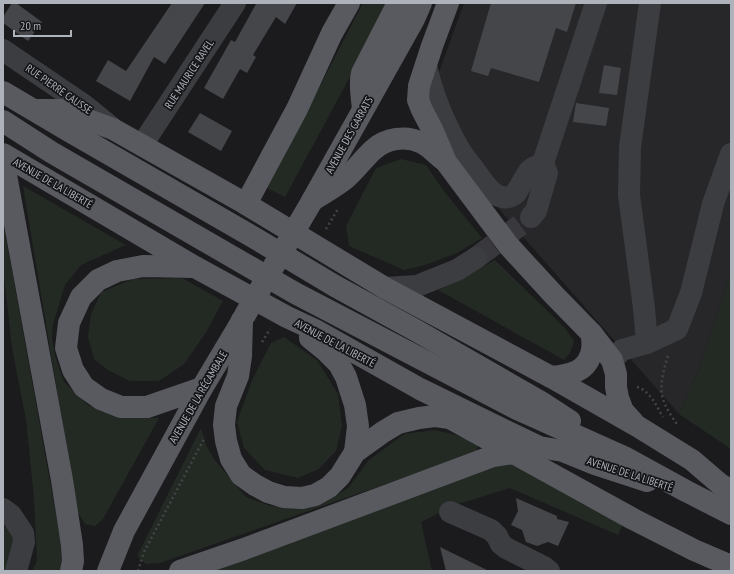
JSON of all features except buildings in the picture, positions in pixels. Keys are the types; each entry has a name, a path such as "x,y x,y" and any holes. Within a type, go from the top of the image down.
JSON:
{"main road":[{"path":"246,204 297,109 332,33 349,3"},
{"path":"364,109 360,85 362,73 398,3"},
{"name":"AVENUE DES GARRATS","path":"274,265 364,109 414,19 421,3"},
{"path":"446,162 418,100 419,86 448,3"},
{"name":"AVENUE DE LA LIBERTÉ","path":"3,92 335,286 541,402 624,457"},
{"path":"34,110 61,110 113,129 246,204 385,288 551,377 637,426 692,460 720,484 731,491"},
{"name":"AVENUE DE LA LIBERTÉ","path":"3,121 51,152 295,294 517,409 624,457 731,514"},
{"path":"312,201 345,179 374,148 382,143 399,138 410,139 423,143 446,162 508,245 592,334 612,360 616,374 618,398 624,411 637,426"},
{"name":"AVENUE DE LA LIBERTÉ","path":"3,154 195,267 279,322 317,331 420,390 539,447 563,451 636,478 686,491"},
{"path":"3,166 6,175 62,480 72,545 73,561 71,571"},
{"name":"AVENUE DE LA RÉCAMBALE","path":"108,571 124,531 202,388 274,265"},
{"path":"195,267 143,266 117,271 98,280 81,297 69,323 66,348 73,370 84,387 101,399 121,406 146,407 202,388"},
{"path":"244,318 238,376 225,415 226,442 230,458 241,475 268,492 284,497 302,498 315,495 329,487 340,476 355,452 398,423 436,416 450,418 633,519 694,550 731,566"},
{"path":"279,322 326,351 339,364 346,377 355,405 358,426 355,452"},
{"path":"551,377 568,375 579,370 588,362 593,349 592,334"},
{"path":"180,571 244,549 493,456 515,453 539,447 558,461 638,505 731,550"},
{"name":"AVENUE DE LA RÉCAMBALE","path":"94,571 124,531"}],"street":[{"name":"RUE MAURICE RAVEL","path":"142,145 235,3"},
{"path":"531,217 536,211 547,174 543,163 596,3"},
{"path":"647,343 629,195 630,147 650,3"},
{"name":"RUE PIERRE CAUSSE","path":"3,50 84,105 113,129"},
{"path":"426,65 443,116 459,148 485,184 495,194 504,198 513,195 516,193 529,170 543,163"},
{"path":"612,360 622,350 647,343 676,329 691,293 713,204 731,154"},
{"path":"385,288 417,286 457,270 476,258"},
{"path":"3,509 11,515 23,533 24,542 16,571"},
{"path":"450,512 491,530 501,544 506,548 549,571"}],"path":[{"path":"326,230 338,209"},
{"path":"259,347 279,322"},
{"path":"676,329 664,366 662,398 679,428"},
{"path":"138,571 144,552 206,436 225,415"}],"shaded area":[{"path":"363,3 390,3 285,197 267,188"},
{"path":"464,3 731,3 731,271 700,367 679,414 503,214 466,164 436,80"},
{"path":"401,159 426,165 443,190 482,238 457,253 425,265 404,270 349,246 346,226 376,168"},
{"path":"23,186 126,245 81,265 65,285 53,324 52,339 55,356 64,382 88,405 121,416 135,418 159,418 103,519 95,526 85,524 77,511"},
{"path":"3,221 62,548 61,571 32,571 37,561 34,498 26,420 12,348 3,268"},
{"path":"495,260 565,328 574,341 570,353 564,360 438,290 462,279"},
{"path":"731,271 731,449 679,414 700,367"},
{"path":"182,278 223,301 205,334 184,364 159,381 130,381 108,370 94,359 88,337 91,314 101,292 133,279"},
{"path":"284,337 317,360 338,394 342,426 336,451 319,469 298,478 265,470 244,448 237,422 252,380 271,343"},
{"path":"201,428 206,445 214,459 246,497 271,506 295,506 319,501 338,494 348,488 369,460 404,434 434,430 453,434 478,443 477,452 160,563 146,564 137,556"},
{"path":"512,460 624,522 618,535 510,488 455,505 421,522 432,571 208,571"},
{"path":"3,526 7,528 13,538 12,557 4,571 3,571"}],"tunnel":[{"path":"476,258 531,217"}]}
